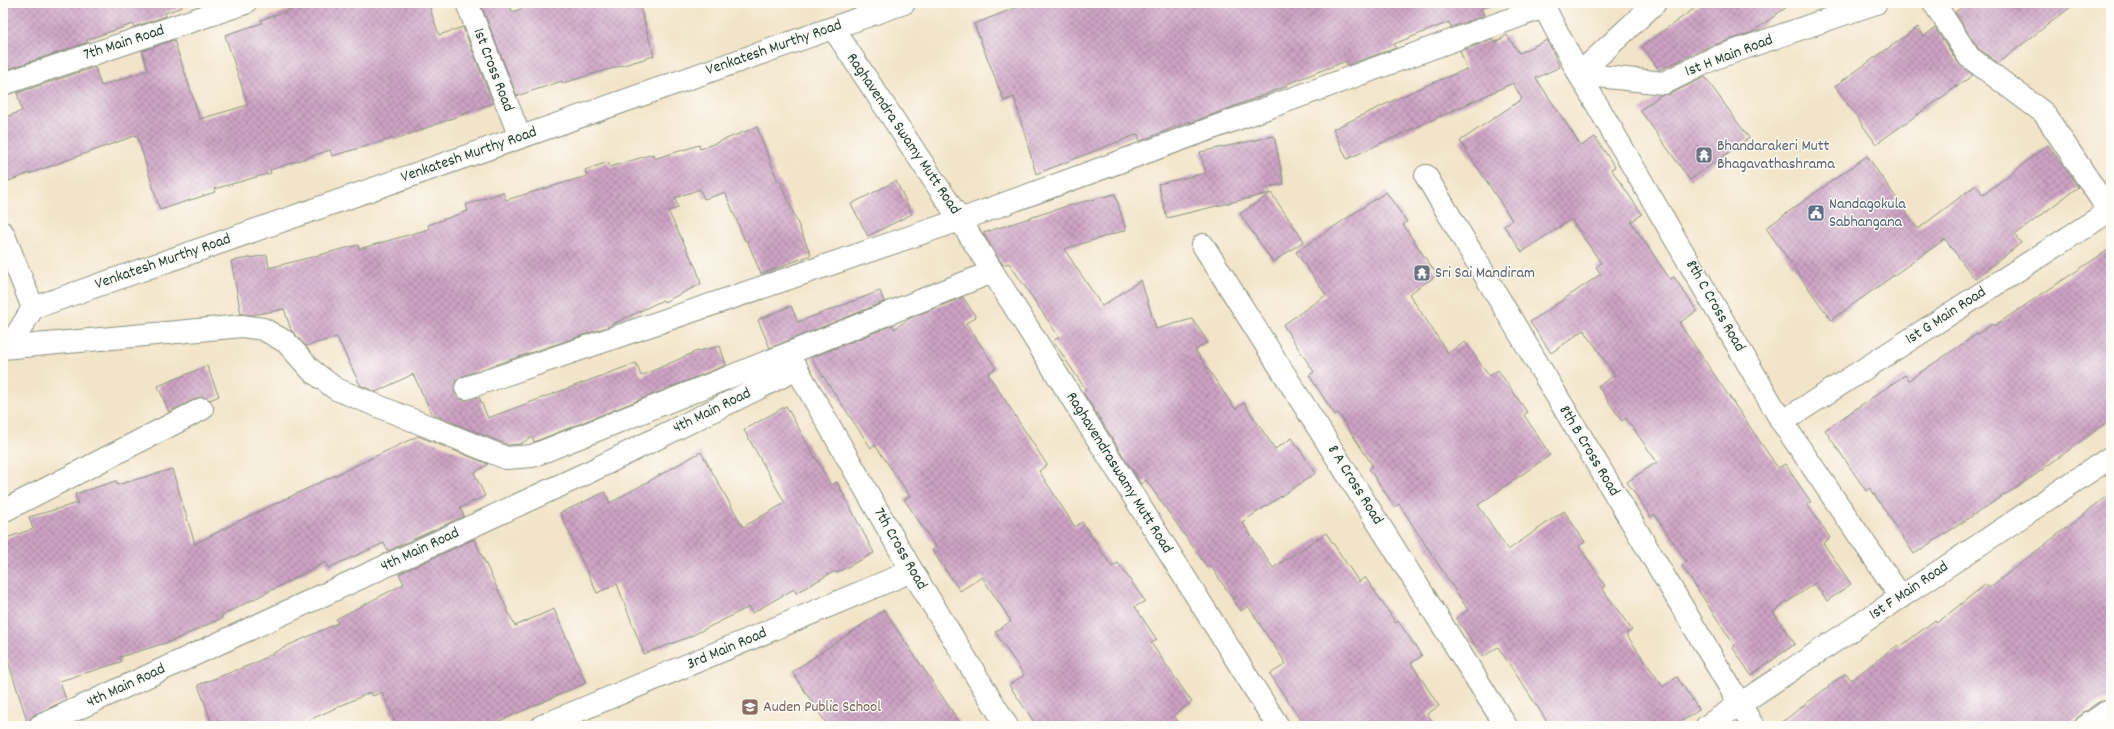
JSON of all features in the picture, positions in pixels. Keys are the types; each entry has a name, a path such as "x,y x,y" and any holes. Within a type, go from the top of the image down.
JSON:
{"street":[{"name":"7th Main Road","path":"3,84 245,3"},
{"name":"1st Cross Road","path":"467,3 520,137"},
{"name":"Venkatesh Murthy Road","path":"33,308 904,3"},
{"path":"1579,74 1656,3"},
{"name":"1st H Main Road","path":"1579,74 1664,83 1715,58 1876,3"},
{"path":"1934,3 1969,58 2044,113 2110,210"},
{"path":"466,388 960,220 1543,5"},
{"name":"8th C Cross Road","path":"1543,5 1579,74 1782,422 1900,597"},
{"name":"Raghavendra Swamy Mutt Road","path":"832,28 960,220"},
{"name":"8th B Cross Road","path":"1426,176 1752,726"},
{"name":"1st G Main Road","path":"1782,422 2110,210"},
{"name":"Raghavendraswamy Mutt Road","path":"960,220 1278,726"},
{"path":"3,233 33,308 6,348"},
{"name":"8 A Cross Road","path":"1203,245 1506,726"},
{"path":"6,348 242,326 263,329 286,342 312,370 336,389 506,458 532,456 794,361 992,272"},
{"name":"7th Cross Road","path":"794,361 912,571 1007,726"},
{"name":"4th Main Road","path":"40,726 589,472 794,361"},
{"path":"3,511 202,410"},
{"name":"1st F Main Road","path":"1707,726 2111,457"},
{"name":"3rd Main Road","path":"542,726 912,571"},
{"path":"2086,726 2111,709"}],"building":[{"path":"3,3 181,3 182,7 165,13 166,16 134,27 133,24 88,39 86,43 9,69 3,48"},
{"path":"308,3 428,3 439,35 463,27 493,103 394,140 394,138 332,156 330,150 270,170 271,173 214,189 215,192 160,210 137,135 3,183 3,118 22,111 17,93 95,67 101,86 148,70 142,51 174,40 200,119 248,105 225,35 262,23 261,20"},
{"path":"480,3 510,3 512,12 538,3 639,3 654,56 563,83 562,81 517,96"},
{"path":"1028,3 1493,4 1481,9 1484,16 1451,27 1449,22 1394,44 1396,48 1347,65 1346,61 1287,84 1287,86 1190,123 1190,121 1140,141 1138,134 1036,174 1014,97 1004,101 974,24"},
{"path":"1702,3 1792,3 1751,33 1711,46 1659,70 1642,46"},
{"path":"1967,3 2076,3 1998,63 1978,48 1955,12"},
{"path":"1918,27 1924,36 1935,28 1959,64 1973,75 1876,144 1835,86"},
{"path":"1507,35 1519,53 1547,40 1560,67 1536,78 1581,146 1595,137 1615,167 1611,169 1642,214 1631,222 1670,279 1674,277 1697,311 1679,323 1778,468 1785,464 1811,502 1807,504 1830,538 1823,543 1851,584 1827,601 1815,583 1773,612 1795,644 1751,675 1733,648 1735,646 1682,566 1687,562 1654,514 1651,517 1627,482 1657,462 1626,418 1622,421 1598,386 1615,375 1584,330 1551,353 1530,322 1601,274 1596,267 1601,263 1571,219 1522,252 1504,226 1512,220 1460,141 1522,99 1513,83 1347,159 1333,129 1418,89 1467,69 1460,51 1493,39 1495,43"},
{"path":"1705,77 1749,138 1690,180 1640,110 1661,95 1670,94"},
{"path":"757,127 778,182 780,181 811,255 761,274 747,240 745,241 726,194 724,193 704,199 700,189 675,198 678,208 668,211 697,270 701,284 664,302 663,300 607,327 462,376 456,380 454,392 463,400 479,397 488,418 636,363 641,376 695,352 720,346 726,365 534,442 532,437 520,444 508,445 432,414 413,374 376,392 360,385 337,337 306,346 291,330 284,309 253,315 241,314 231,261 267,255 269,268 358,245 359,249 429,229 428,225 468,211 466,205 503,192 506,200 587,176 585,170 608,162 610,167 653,154 654,159 699,145 700,149"},
{"path":"1274,136 1284,184 1267,187 1270,193 1167,218 1158,184 1206,173 1200,152"},
{"path":"2048,145 2078,187 2015,235 2021,243 1975,279 1945,239 1831,320 1766,228 1867,156 1918,229 1976,185 1983,195"},
{"path":"896,181 912,214 868,236 851,204"},
{"path":"1386,192 1407,222 1403,225 1437,275 1409,294 1448,353 1465,342 1489,376 1498,370 1527,412 1524,415 1550,455 1478,505 1508,550 1564,511 1585,542 1579,546 1605,586 1602,588 1632,630 1626,634 1663,687 1677,677 1699,710 1675,726 1550,726 1498,647 1483,657 1456,618 1468,610 1399,504 1395,507 1369,469 1373,466 1338,413 1335,415 1309,375 1314,372 1283,325 1326,295 1296,252"},
{"path":"1271,193 1304,241 1273,262 1240,214"},
{"path":"1115,194 1126,230 1064,249 1102,306 1141,280 1156,329 1192,319 1208,342 1195,350 1235,409 1244,403 1275,449 1292,438 1316,473 1242,522 1273,568 1326,533 1359,582 1365,577 1396,623 1398,621 1422,656 1411,663 1439,706 1427,714 1436,726 1305,726 1270,674 1286,664 1248,606 1241,611 1210,565 1207,567 1146,480 1141,484 1083,392 1086,390 1053,341 1059,337 1009,263 1003,265 983,233 1067,206"},
{"path":"2111,248 2111,419 2035,475 1914,554 1870,488 1866,491 1825,430 1905,375 1909,380 1992,324 1994,326"},
{"path":"880,291 884,302 770,348 758,320 791,306 798,322"},
{"path":"963,297 976,317 966,323 996,368 988,374 1047,465 1039,471 1075,527 1082,522 1112,567 1118,563 1145,601 1135,607 1157,640 1151,643 1192,702 1174,715 1181,726 1037,726 1009,685 1024,675 995,632 1011,621 982,577 960,591 932,550 936,547 904,499 910,496 875,445 871,448 811,358 893,325 894,329 912,317"},
{"path":"207,366 219,396 210,400 203,397 197,398 169,412 158,386"},
{"path":"786,406 831,485 837,482 874,553 836,573 835,571 796,593 794,589 752,613 749,607 689,637 644,654 617,584 597,593 560,513 605,492 610,503 701,452 743,527 785,503 744,430"},
{"path":"418,436 488,464 474,473 485,496 460,508 464,516 388,551 384,543 328,568 326,562 221,616 222,618 172,641 120,657 121,662 60,681 66,700 34,715 28,724 3,645 3,539 33,529 29,517 78,503 75,494 116,481 117,485 172,469 195,544 239,521"},
{"path":"2111,493 2111,697 2097,703 2067,726 1777,726 1846,673 1851,680 1898,645 1900,647 1935,620 1937,623 1986,584 1989,588"},
{"path":"474,539 515,626 554,609 586,683 488,726 397,726 382,692 373,696 371,692 296,726 213,726 198,685 255,663 287,646 338,623 336,619 404,584 399,574"},
{"path":"884,610 962,726 828,726 792,672"}],"place":[{"name":"Bhandarakeri Mutt Bhagavathashrama","path":"1704,155"},
{"name":"Nandagokula Sabhangana","path":"1816,213"},
{"name":"Sri Sai Mandiram","path":"1422,273"},
{"name":"Auden Public School","path":"750,707"}]}
